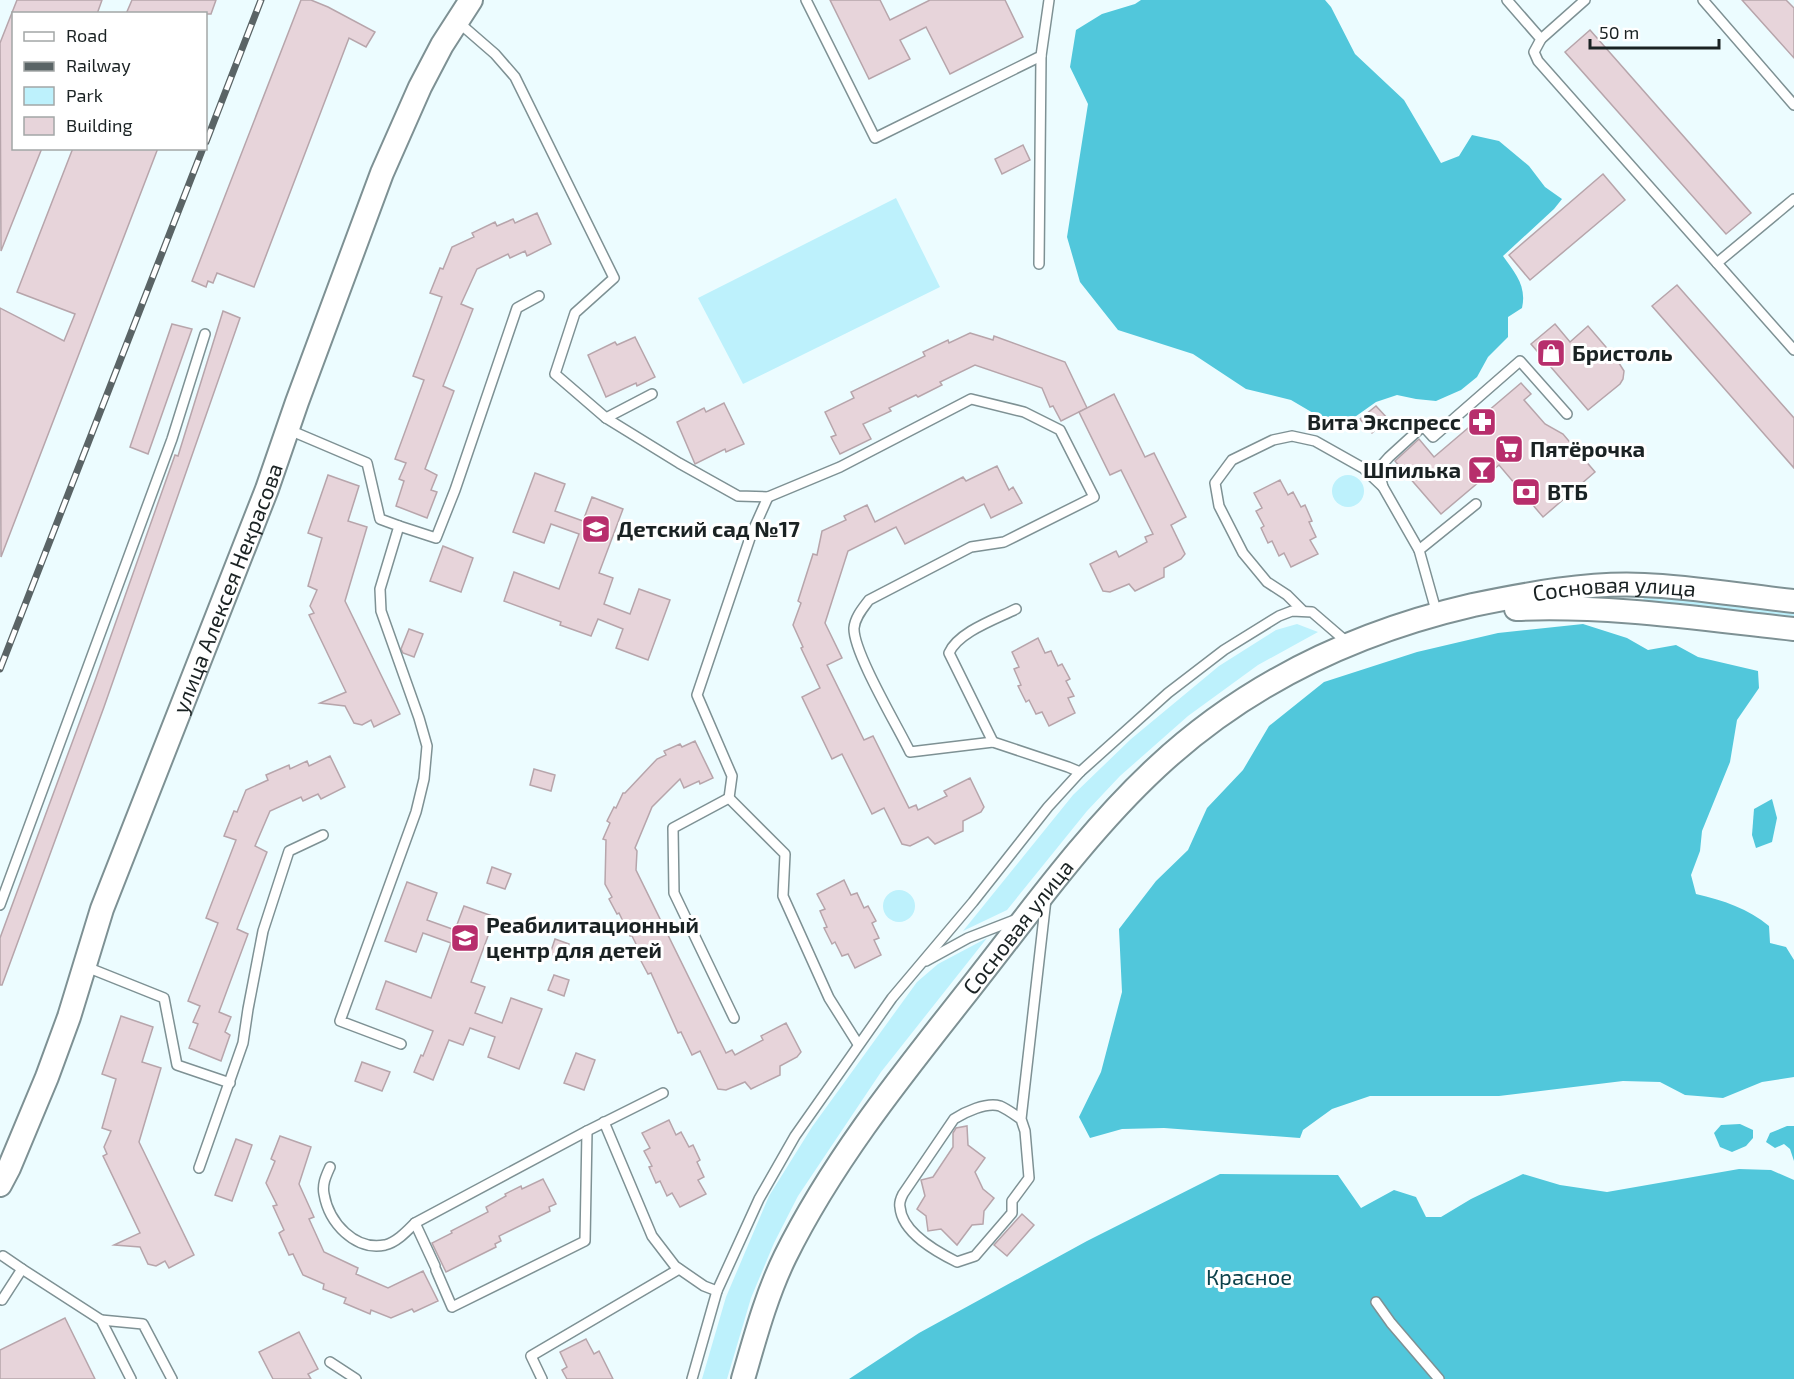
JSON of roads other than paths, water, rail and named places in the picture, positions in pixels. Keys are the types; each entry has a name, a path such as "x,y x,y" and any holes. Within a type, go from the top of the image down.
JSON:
{"street":[{"name":"улица Алексея Некрасова","path":"0,1185 47,1077 69,1017 102,909 216,620 382,173 420,87 442,45 471,0"},
{"name":"Сосновая улица","path":"742,1379 783,1260 814,1201 848,1149 902,1075 1047,891 1112,813 1159,765 1223,713 1291,670 1349,645 1437,614 1512,597 1643,584 1794,601"},
{"name":"Сосновая улица","path":"1437,614 1561,607 1601,608 1794,628"}],"lane":[{"path":"807,0 875,138 1041,56"},
{"path":"1039,264 1041,56 1049,0"},
{"path":"1507,0 1541,39"},
{"path":"1585,0 1541,39 1534,52 1538,61 1794,350"},
{"path":"1703,0 1794,105"},
{"path":"457,21 495,54 515,77 614,278 575,313 555,375 606,418 738,496 768,497 840,467 971,399 1024,412 1060,430 1094,497 1004,542 971,547 869,600 859,612 854,627 856,642 866,665 910,752 993,742 1080,772"},
{"path":"1717,263 1794,199"},
{"path":"287,429 367,463 380,519 436,538 455,490 517,308 539,296"},
{"path":"0,905 171,439 205,334"},
{"path":"1383,488 1380,476 1381,466 1389,456 1423,426 1432,437 1520,361 1567,414"},
{"path":"606,418 652,394"},
{"path":"1302,610 1287,595 1267,582 1243,553 1219,506 1215,483 1232,460 1273,440 1292,436 1315,441 1363,468 1383,488 1419,550 1437,614"},
{"path":"729,798 732,776 697,695 751,535 768,497"},
{"path":"1419,550 1476,504"},
{"path":"399,526 380,589 381,611 427,746 424,779 416,812 340,1021 401,1044"},
{"path":"993,742 949,653 952,646 962,637 1016,609"},
{"path":"692,1379 717,1291 759,1199 795,1136 858,1044 1048,807 1080,772 1168,693 1224,650 1278,616 1302,610 1312,612 1349,645"},
{"path":"729,798 673,828 674,893 734,1018"},
{"path":"729,798 785,854 783,896 829,998 858,1044"},
{"path":"199,1168 243,1043 263,932 289,851 323,835"},
{"path":"1021,1119 999,1106 964,1112 954,1119 903,1194 899,1205 902,1218 912,1231 941,1254 957,1262 975,1256 1012,1213 1012,1201 1029,1178 1025,1131 1021,1119 1047,891"},
{"path":"920,966 968,938 1028,915"},
{"path":"84,966 164,998 177,1065 230,1083"},
{"path":"330,1167 324,1179 324,1193 329,1209 339,1226 360,1244 375,1246 388,1244 400,1237 415,1223 663,1093"},
{"path":"604,1122 652,1236 675,1266 704,1286 717,1291"},
{"path":"415,1223 452,1306 585,1241 587,1131"},
{"path":"3,1256 101,1320 143,1324 172,1379"},
{"path":"2,1300 22,1269"},
{"path":"542,1379 531,1356 679,1269"},
{"path":"1376,1302 1439,1379"},
{"path":"101,1320 130,1379"},
{"path":"330,1362 356,1379"}],"railway":[{"path":"207,139 261,0"},
{"path":"0,669 202,150"}],"place":[{"name":"Бристоль","path":"1551,353"},
{"name":"Вита Экспресс","path":"1482,422"},
{"name":"Пятёрочка","path":"1509,449"},
{"name":"Шпилька","path":"1482,470"},
{"name":"ВТБ","path":"1526,492"},
{"name":"Детский сад №17","path":"596,529"},
{"name":"Реабилитационный центр для детей","path":"465,938"}],"park label":[{"name":"Красное","path":"1249,1277"}]}
